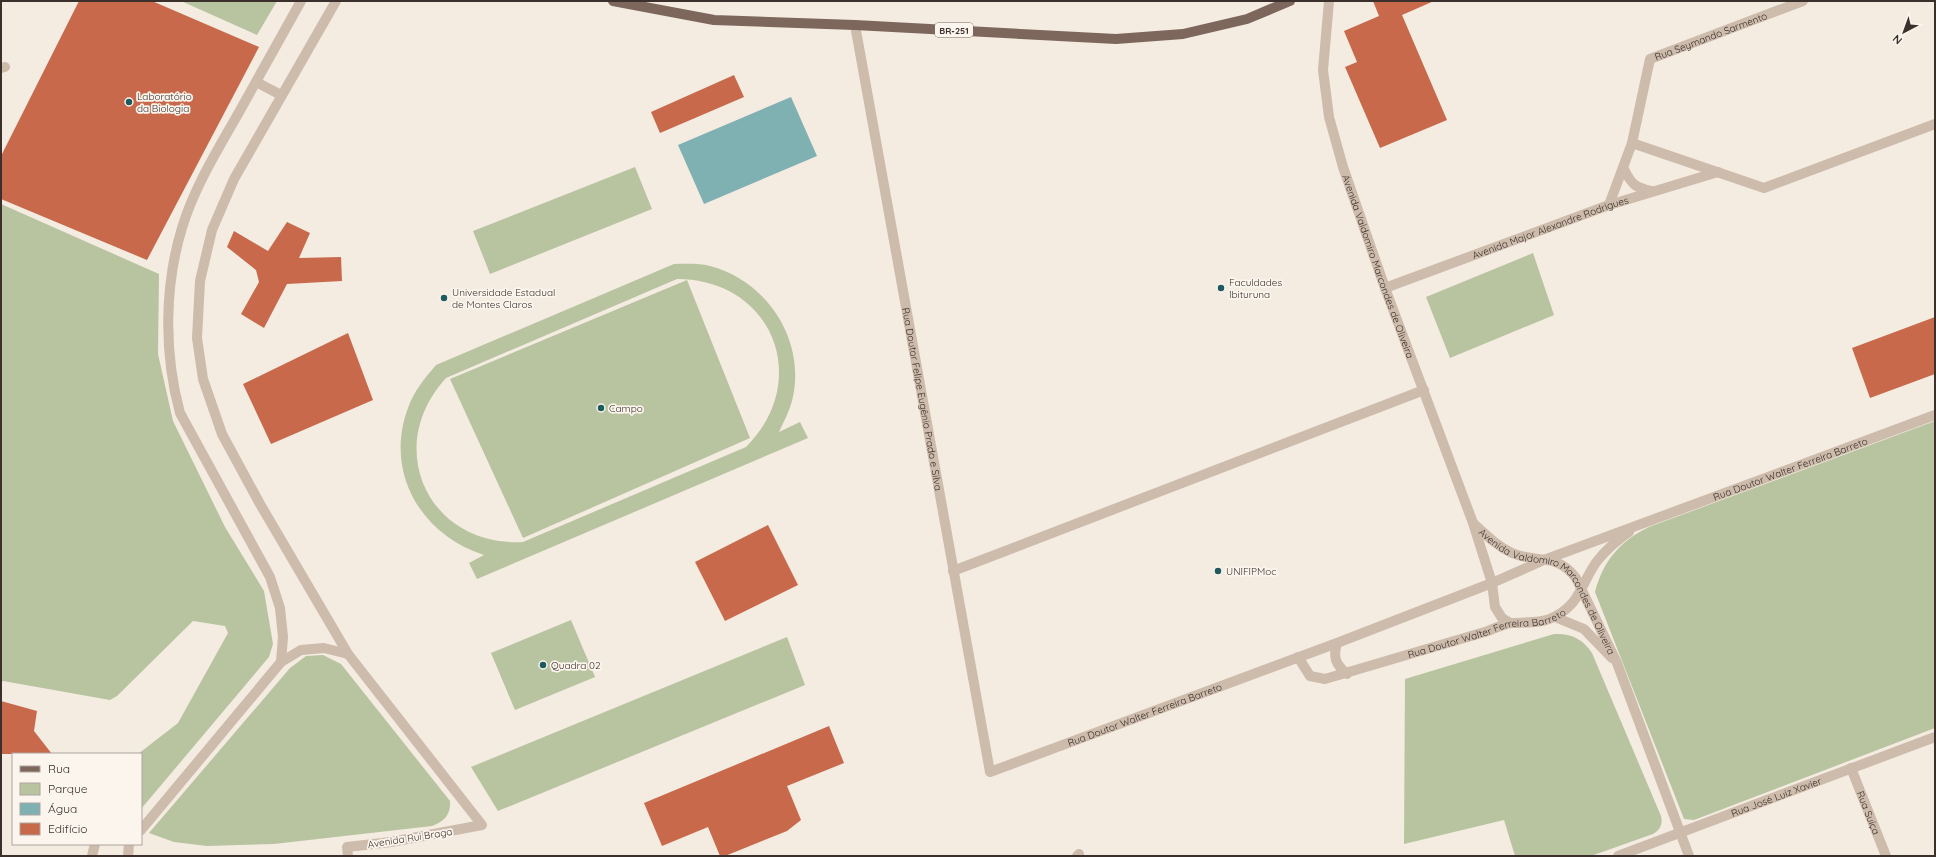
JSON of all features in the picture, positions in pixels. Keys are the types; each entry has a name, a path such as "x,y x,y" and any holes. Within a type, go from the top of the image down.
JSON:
{"main road":[{"name":"BR-251","path":"613,1 714,20 855,25 1116,39 1183,34 1247,19 1290,1"}],"street":[{"path":"281,662 283,637 280,608 270,577 180,413 172,385 169,338 170,283 182,228 202,178 301,1"},
{"path":"336,1 234,179 212,230 200,281 197,338 203,379 222,434 260,504 348,654"},
{"name":"Avenida Valdomiro Marcondes de Oliveira","path":"1329,1 1323,70 1330,117 1343,167 1385,288 1473,523 1492,582"},
{"name":"Rua Seymando Sarmento","path":"1609,205 1624,169 1632,143 1650,58 1803,1"},
{"name":"Rua Doutor Felipe Eugênio Prado e Silva","path":"855,25 990,772"},
{"path":"256,82 281,95"},
{"path":"1632,143 1764,188 1935,124"},
{"path":"1624,169 1633,185 1639,189 1653,191"},
{"name":"Avenida Major Alexandre Rodrigues","path":"1385,288 1609,205 1718,172"},
{"path":"953,571 1424,390"},
{"name":"Rua Doutor Walter Ferreira Barreto","path":"990,772 1337,643 1544,560 1935,415"},
{"name":"Rua Doutor Walter Ferreira Barreto","path":"1298,657 1310,676 1325,679 1347,674 1510,623 1529,623 1555,617 1573,603 1583,589 1597,562 1613,543 1646,522"},
{"name":"Avenida Valdomiro Marcondes de Oliveira","path":"1473,523 1491,540 1512,553 1555,561 1568,567 1583,589 1617,663 1682,832 1689,856"},
{"path":"1492,582 1495,606 1502,618 1510,623"},
{"name":"Avenida Valdomiro Marcondes de Oliveira","path":"1555,617 1584,629 1617,663"},
{"path":"1337,643 1334,655 1336,662 1347,674"},
{"path":"142,829 281,662 301,650 324,648 348,654"},
{"name":"Avenida Rui Braga","path":"347,852 391,842 482,826 348,654"},
{"name":"Rua José Luiz Xavier","path":"1618,856 1935,737"},
{"name":"Rua Suíça","path":"1851,768 1886,856"},
{"path":"92,856 95,845"},
{"path":"128,845 128,856"}],"green space":[{"path":"181,1 277,1 257,35"},
{"path":"635,167 652,209 490,274 473,231"},
{"path":"1,204 159,274 158,354 173,421 225,527 264,591 273,644 269,657 142,808 142,753 139,753 178,723 228,633 225,626 193,621 117,696 110,700 3,681 1,683"},
{"path":"1533,253 1554,315 1450,358 1426,297"},
{"path":"674,264 706,265 731,274 749,285 765,300 778,317 788,336 794,357 795,379 791,405 779,432 800,422 808,438 477,579 469,563 484,555 462,546 442,533 426,517 413,498 405,477 401,455 402,432 408,408 417,390 436,365","holes":["677,279 710,283 737,296 758,314 772,338 779,364 777,392 766,421 746,447 523,542 490,539 462,528 440,511 425,488 417,462 418,434 427,405 446,378"]},
{"name":"Campo","path":"687,280 750,438 523,538 450,379"},
{"path":"1935,421 1935,728 1694,820 1684,819 1595,592 1598,581 1608,562 1614,553 1629,539 1649,527"},
{"name":"Quadra 02","path":"571,620 595,677 515,710 491,653"},
{"path":"1554,634 1576,638 1585,644 1592,653 1661,816 1662,822 1659,829 1653,834 1591,856 1515,856 1504,820 1404,844 1405,679"},
{"path":"787,637 805,685 498,811 471,767"},
{"path":"323,655 341,664 450,801 448,813 444,819 432,826 274,844 207,846 174,842 149,833 290,668 306,656"}],"water":[{"path":"791,97 817,156 704,204 678,145"}],"building":[{"name":"Laboratório da Biologia","path":"79,1 152,1 259,47 147,260 1,199 1,156"},
{"path":"1373,1 1434,1 1402,15 1447,120 1380,148 1345,67 1357,62 1344,31 1379,16"},
{"path":"734,75 744,97 660,133 651,112"},
{"path":"287,222 310,233 299,258 341,257 342,281 287,284 264,328 241,314 259,282 256,270 227,247 234,231 268,251"},
{"path":"1935,317 1935,374 1870,398 1852,348"},
{"path":"348,333 373,400 271,444 243,384"},
{"path":"768,525 798,585 725,621 695,562"},
{"path":"1,701 37,711 34,731 51,753 1,754"},
{"path":"829,726 844,763 787,786 801,820 787,831 725,856 720,856 708,827 662,846 644,803"}],"place":[{"name":"Laboratório da Biologia","path":"129,102"},
{"name":"Faculdades Ibituruna","path":"1221,288"},
{"name":"Universidade Estadual de Montes Claros","path":"444,298"},
{"name":"Campo","path":"601,408"},
{"name":"UNIFIPMoc","path":"1218,571"},
{"name":"Quadra 02","path":"543,665"}]}
